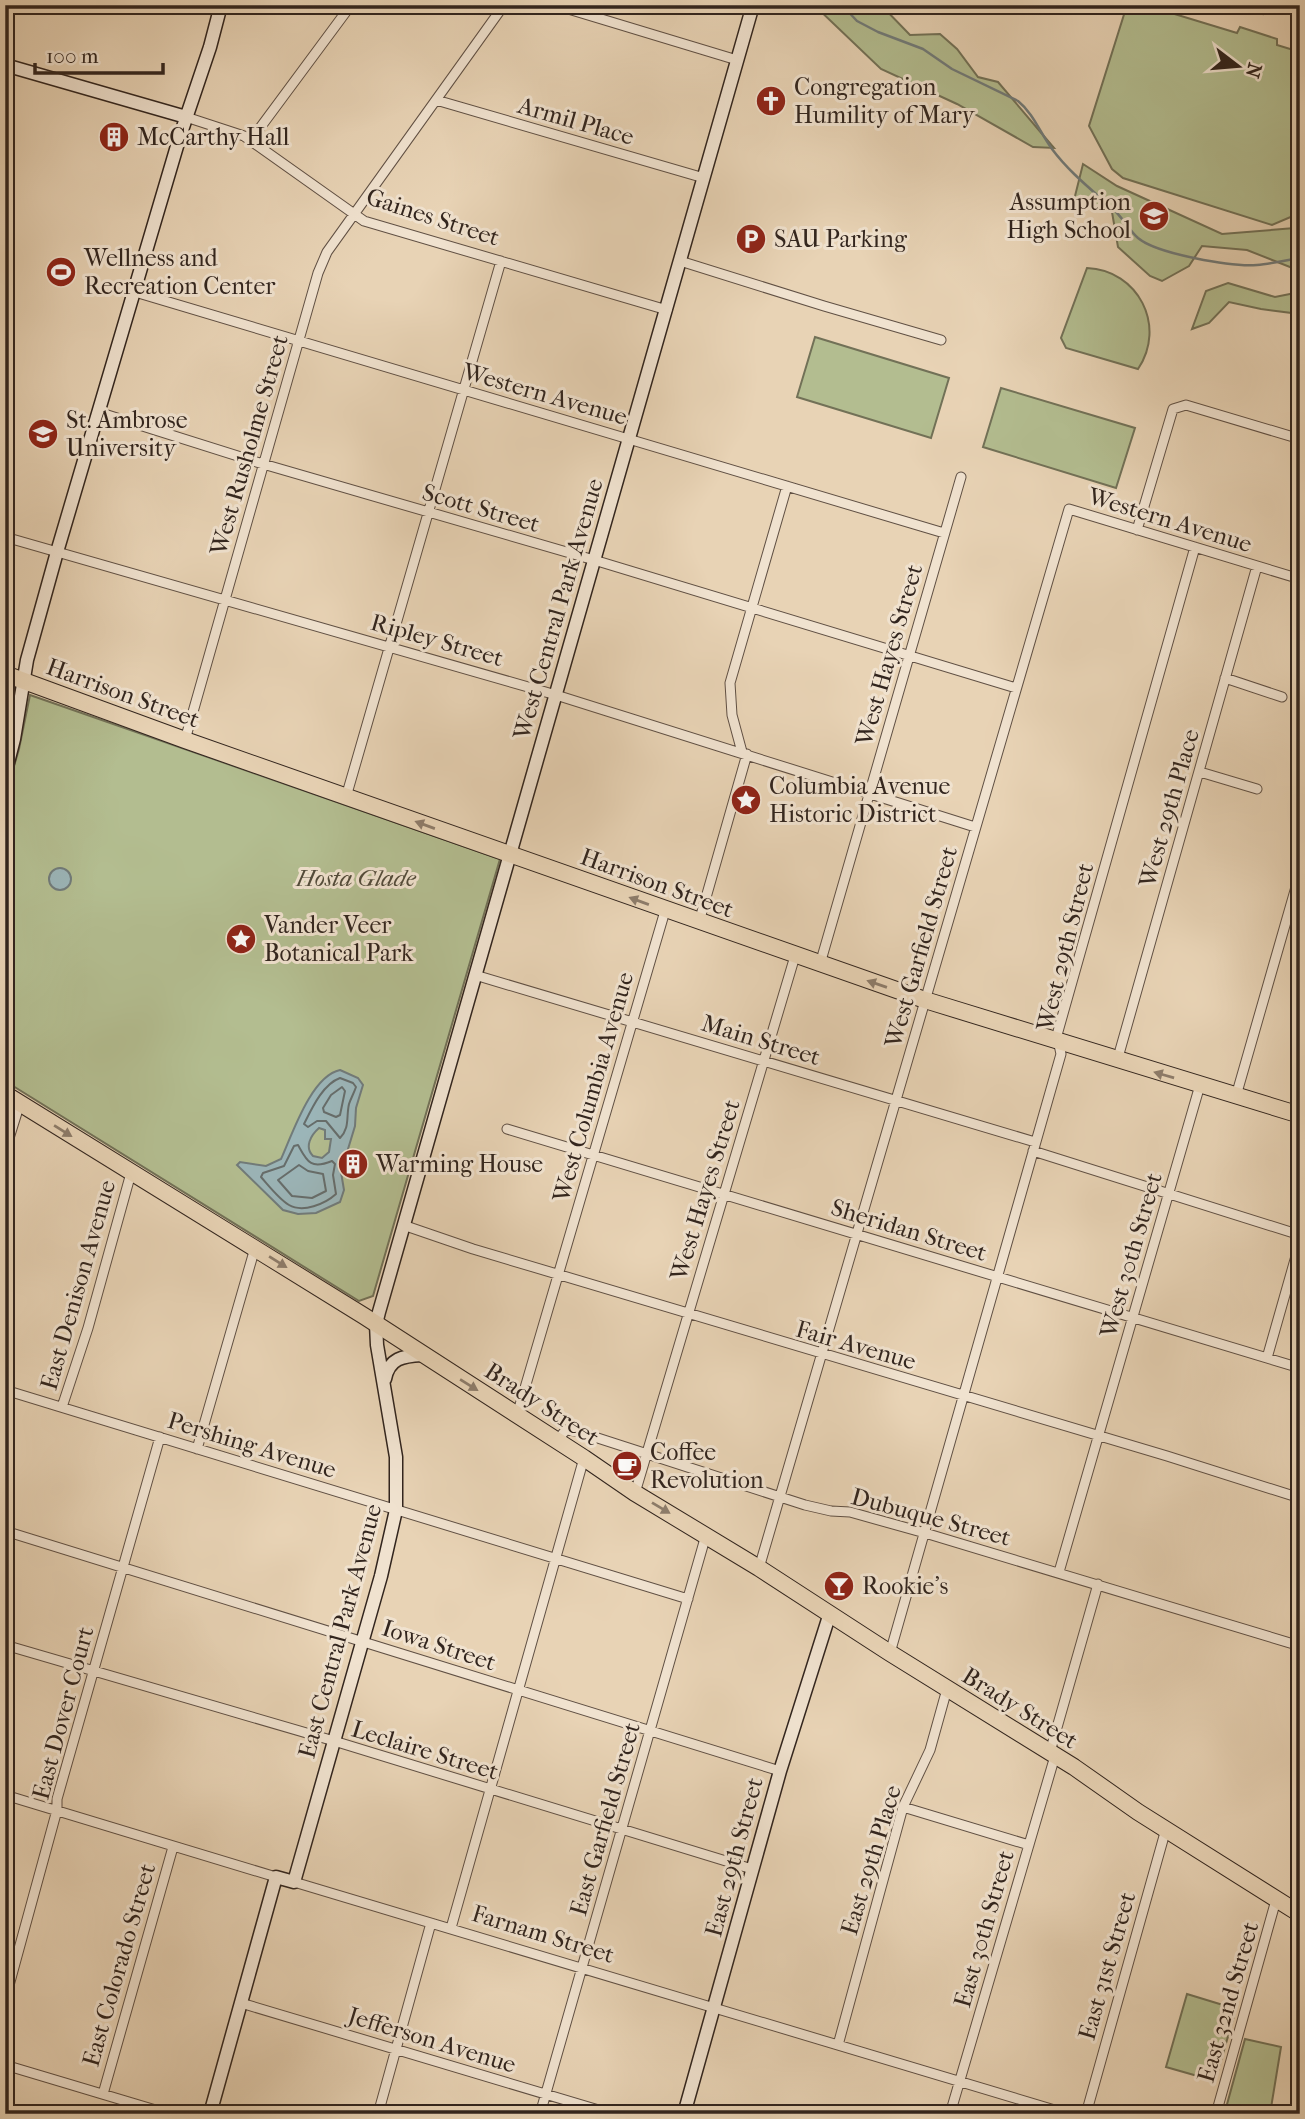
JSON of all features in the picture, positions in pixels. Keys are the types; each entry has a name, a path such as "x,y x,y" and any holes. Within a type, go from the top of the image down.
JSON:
{"highway":[{"name":"Harrison Street","path":"5,674 795,956 1117,1061 1300,1115"},
{"name":"Brady Street","path":"5,1094 376,1324 635,1493 1053,1754 1300,1914"}],"street":[{"path":"5,774 14,739 23,680 57,552 221,5"},
{"path":"251,140 351,5"},
{"name":"West Rusholme Street","path":"185,740 298,341 327,252 505,5"},
{"path":"555,5 737,60"},
{"name":"West Central Park Avenue","path":"403,1225 753,5"},
{"name":"Gaines Street","path":"5,65 237,132 365,221 667,310"},
{"name":"Armil Place","path":"436,100 704,178"},
{"path":"346,797 500,261"},
{"path":"680,261 941,340"},
{"name":"Western Avenue","path":"135,292 944,533"},
{"path":"1138,530 1173,409 1186,405 1300,439"},
{"name":"Scott Street","path":"98,412 263,464 594,560 1016,688"},
{"name":"West Hayes Street","path":"820,964 961,477"},
{"path":"699,922 745,753 732,715 730,683 788,486"},
{"name":"Western Avenue","path":"1069,509 1300,579"},
{"name":"West Garfield Street","path":"821,1355 1069,509"},
{"name":"Ripley Street","path":"5,537 556,695 975,827"},
{"name":"West 29th Street","path":"962,1396 1061,1054 1057,1035 1195,547"},
{"name":"West 29th Place","path":"1117,1061 1257,566"},
{"path":"1225,678 1282,697"},
{"path":"1199,772 1257,789"},
{"path":"1236,1096 1300,873"},
{"name":"West Columbia Avenue","path":"517,1415 665,911"},
{"name":"West Hayes Street","path":"635,1493 795,956"},
{"name":"Main Street","path":"475,975 896,1101 1034,1146 1168,1195 1300,1235"},
{"name":"West 30th Street","path":"1098,1436 1200,1085"},
{"path":"5,1152 20,1103"},
{"name":"Sheridan Street","path":"507,1129 1300,1368"},
{"name":"East Denison Avenue","path":"62,1407 88,1328 131,1173"},
{"name":"Fair Avenue","path":"403,1225 688,1315 1300,1498"},
{"name":"East Central Park Avenue","path":"294,1882 363,1640 396,1510 396,1457 376,1324 403,1225"},
{"path":"1267,1358 1300,1242"},
{"path":"197,1449 255,1248"},
{"path":"384,1383 394,1360 422,1355"},
{"path":"759,1568 821,1355"},
{"name":"Pershing Avenue","path":"5,1390 688,1599"},
{"path":"890,1653 962,1396"},
{"name":"Dubuque Street","path":"557,1440 562,1432 571,1430 647,1452 779,1497 831,1511 850,1512 925,1533 1300,1646"},
{"path":"1059,1572 1098,1436"},
{"name":"East Dover Court","path":"5,2000 10,1966 57,1810 57,1799 160,1437"},
{"path":"452,1928 584,1458"},
{"name":"Iowa Street","path":"5,1531 780,1771"},
{"name":"East Garfield Street","path":"540,2114 706,1535"},
{"name":"East 30th Street","path":"950,2114 1029,1845 1098,1584"},
{"name":"East 29th Street","path":"684,2114 780,1771 830,1613"},
{"name":"Leclaire Street","path":"5,1645 334,1741 752,1869"},
{"name":"East 29th Place","path":"838,2045 903,1807 930,1750 947,1689"},
{"name":"Farnam Street","path":"5,1795 1068,2114"},
{"path":"903,1807 1029,1845"},
{"name":"East 31st Street","path":"1086,2114 1166,1829"},
{"name":"East Colorado Street","path":"103,2094 173,1847"},
{"path":"210,2114 276,1877"},
{"name":"East 32nd Street","path":"1216,2114 1276,1900"},
{"path":"377,2114 431,1923"},
{"name":"Jefferson Avenue","path":"241,2003 612,2114"},
{"path":"5,2065 169,2114"}],"green space":[{"path":"814,5 881,5 910,35 940,34 957,49 978,77 998,82 1054,148 1033,147 957,104 881,69"},
{"path":"1127,5 1145,5 1237,33 1240,27 1277,39 1277,45 1300,52 1300,213 1272,225 1123,178 1112,169 1089,126"},
{"path":"1219,5 1267,5 1263,14"},
{"path":"1083,164 1117,186 1222,234 1300,226 1300,271 1247,250 1202,246 1189,266 1162,281 1150,276 1118,247 1112,212 1074,200"},
{"path":"1087,268 1105,271 1121,279 1133,289 1142,303 1148,319 1149,335 1146,352 1138,369 1066,348 1061,338"},
{"path":"1228,283 1275,297 1300,292 1300,314 1229,302 1209,323 1192,329 1206,291"},
{"path":"815,337 949,378 931,438 797,397"},
{"path":"1001,388 1135,428 1116,488 983,447"},
{"name":"Vander Veer Botanical Park","path":"30,695 500,859 373,1296 359,1301 5,1081 5,797 19,749"},
{"path":"1187,1994 1236,2009 1215,2081 1166,2067"},
{"path":"1245,2039 1281,2047 1270,2114 1242,2114 1226,2108"}],"water":[{"path":"60,868 68,871 71,879 68,887 60,890 52,887 49,879 52,871"},
{"path":"340,1070 358,1078 363,1085 356,1108 355,1126 341,1172 344,1190 340,1202 316,1213 298,1214 283,1210 237,1165 240,1162 266,1166 281,1159 311,1094 330,1075","holes":["319,1128 325,1130 325,1139 331,1139 329,1152 322,1158 313,1156 309,1149 311,1138"]}],"waterway":[{"path":"842,5 857,21 923,49 952,69 1018,101 1066,165 1117,213 1138,238 1148,244 1177,254 1231,264 1257,265 1300,258"}],"place":[{"name":"Congregation Humility of Mary","path":"771,101"},
{"name":"McCarthy Hall","path":"114,137"},
{"name":"Assumption High School","path":"1154,216"},
{"name":"SAU Parking","path":"751,239"},
{"name":"Wellness and Recreation Center","path":"61,272"},
{"name":"St. Ambrose University","path":"43,434"},
{"name":"Columbia Avenue Historic District","path":"746,800"},
{"name":"Vander Veer Botanical Park","path":"241,939"},
{"name":"Warming House","path":"353,1164"},
{"name":"Coffee Revolution","path":"627,1466"},
{"name":"Rookie's","path":"839,1586"}],"park label":[{"name":"Hosta Glade","path":"356,878"}]}
